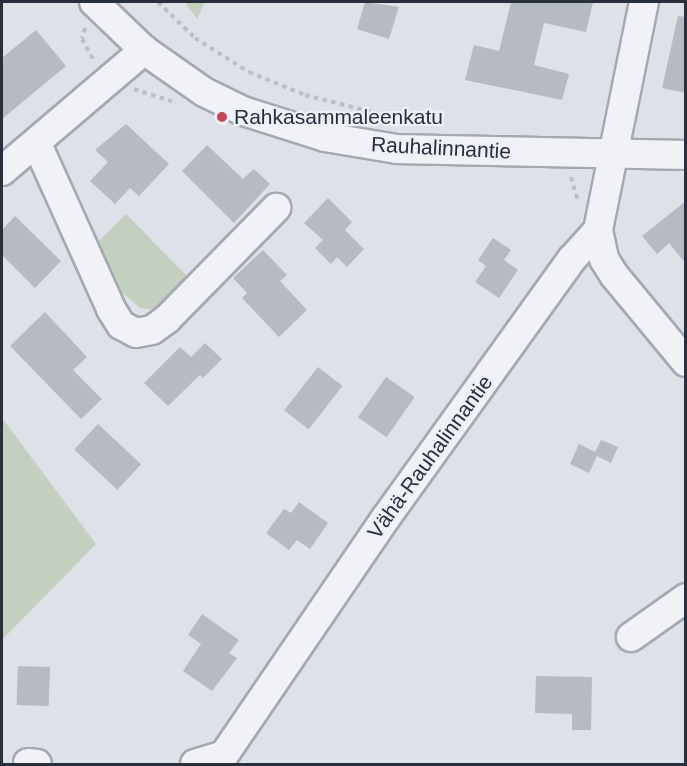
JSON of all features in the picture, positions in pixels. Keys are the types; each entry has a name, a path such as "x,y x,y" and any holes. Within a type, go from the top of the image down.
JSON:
{"street":[{"name":"Rauhalinnantie","path":"94,2 144,50 204,92 243,111 325,137 397,149 686,155"},
{"name":"Vähä-Rauhalinnantie","path":"195,765 225,755 385,519 572,259 598,230 616,153 644,2"},
{"path":"2,171 37,144 107,80 144,50"},
{"path":"37,144 111,309 121,325 136,333 152,330 167,319 276,207"},
{"path":"598,230 604,259 614,275 686,362"},
{"path":"631,637 686,598"}],"path":[{"path":"158,2 218,55 278,86 427,126"},
{"path":"107,80 180,104"},
{"path":"570,152 574,192 598,230"}],"green space":[{"path":"185,2 205,2 197,19"},
{"path":"126,214 188,277 154,310 140,308 117,288 99,241"},
{"path":"2,418 96,544 2,640"}],"building":[{"path":"365,2 399,7 389,39 357,29"},
{"path":"511,2 593,2 586,32 544,23 534,65 569,74 562,100 465,80 474,45 499,51"},
{"path":"678,16 686,17 686,93 662,88"},
{"path":"36,30 66,66 2,119 2,58"},
{"path":"126,124 169,164 139,196 130,188 115,204 90,181 108,162 95,150"},
{"path":"207,145 243,179 254,169 270,184 234,223 182,171"},
{"path":"328,198 352,222 345,230 364,249 347,267 337,257 331,264 315,248 323,240 304,223"},
{"path":"686,201 686,264 669,243 657,254 642,236"},
{"path":"15,216 61,261 35,288 2,255 2,230"},
{"path":"493,238 511,250 504,260 518,270 499,298 475,282 486,266 478,260"},
{"path":"263,250 287,275 280,281 307,310 279,337 242,298 247,293 233,278"},
{"path":"45,312 87,357 73,370 102,399 81,419 10,346"},
{"path":"205,343 222,359 203,378 200,375 168,406 144,383 180,347 191,357"},
{"path":"318,367 342,386 309,429 284,410"},
{"path":"386,377 415,397 387,437 358,417"},
{"path":"98,424 141,464 117,490 74,450"},
{"path":"601,440 618,447 611,463 597,456 589,473 570,464 579,444 595,452"},
{"path":"299,502 328,523 310,549 297,540 289,550 266,533 284,509 291,513"},
{"path":"202,614 239,640 229,653 237,658 212,691 183,671 201,644 188,635"},
{"path":"18,666 50,667 49,706 17,705"},
{"path":"536,676 592,677 591,730 572,730 572,714 535,713"}],"place":[{"name":"Rahkasammaleenkatu","path":"222,117"}]}
